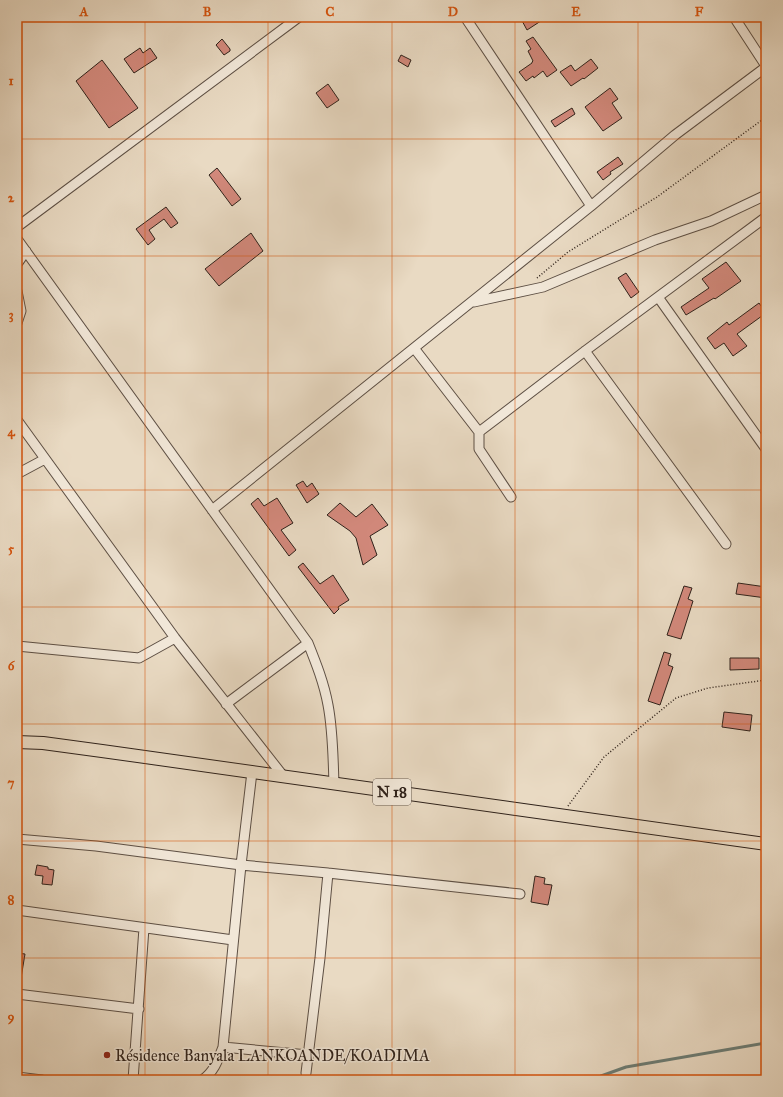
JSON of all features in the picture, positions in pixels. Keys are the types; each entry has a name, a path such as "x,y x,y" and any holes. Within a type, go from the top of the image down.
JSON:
{"main road":[{"name":"N 18","path":"17,742 43,743 766,844"}],"street":[{"path":"17,227 299,17"},
{"path":"465,17 590,206"},
{"path":"212,510 590,206 675,135 766,66 734,17"},
{"path":"470,302 543,287 655,240 711,221 766,195"},
{"path":"479,432 585,351 766,217"},
{"path":"17,239 308,643 323,683 328,704 331,726 334,784"},
{"path":"17,264 26,251"},
{"path":"17,291 21,311 17,323"},
{"path":"658,297 766,449"},
{"path":"414,348 479,432 479,449 511,497"},
{"path":"585,351 726,544"},
{"path":"17,420 174,638 284,777"},
{"path":"17,474 45,459"},
{"path":"17,646 139,658 174,638"},
{"path":"226,704 308,643"},
{"path":"202,1080 214,1068 223,1047 233,940 252,772"},
{"path":"17,839 96,846 241,865 520,894"},
{"path":"306,1073 320,958 328,873"},
{"path":"17,910 233,940"},
{"path":"133,1080 144,928"},
{"path":"17,994 139,1008"},
{"path":"223,1047 308,1055"},
{"path":"17,1077 42,1080"}],"path":[{"path":"522,291 568,252 656,197 766,117"},
{"path":"561,816 604,757 676,698 708,688 766,680"}],"building":[{"path":"520,17 547,17 527,30"},
{"path":"533,37 557,70 547,77 543,71 534,78 533,76 526,81 519,72 533,61 528,51 531,49 526,41"},
{"path":"222,39 230,49 230,51 224,55 216,45"},
{"path":"140,48 143,53 150,48 157,58 134,73 124,59"},
{"path":"401,55 411,60 408,67 398,61"},
{"path":"591,59 598,68 584,79 583,78 571,86 560,72 571,65 575,71"},
{"path":"102,60 138,108 109,128 76,81"},
{"path":"328,84 339,100 327,108 316,93"},
{"path":"610,88 618,99 612,103 622,118 603,131 585,107"},
{"path":"572,108 575,114 555,127 551,121"},
{"path":"618,157 623,164 610,172 611,174 603,180 597,172"},
{"path":"217,168 241,199 232,206 209,175"},
{"path":"166,207 178,223 171,228 164,219 149,230 155,239 148,245 136,229"},
{"path":"251,233 263,251 219,286 205,269"},
{"path":"726,262 741,281 715,299 714,298 686,315 681,307 709,288 702,279"},
{"path":"626,273 639,292 631,298 618,278"},
{"path":"759,303 766,313 737,334 747,346 733,356 724,343 715,349 707,338 727,322 729,325"},
{"path":"303,481 307,487 312,483 319,494 307,503 296,485"},
{"path":"258,498 264,506 277,498 293,523 281,530 296,550 289,556 251,504"},
{"path":"340,503 356,517 372,504 388,525 370,536 377,555 363,565 356,538 350,531 327,515"},
{"path":"303,563 320,584 333,575 349,600 338,607 339,609 334,614 298,567"},
{"path":"738,583 766,587 766,598 736,594"},
{"path":"684,586 692,588 688,599 693,601 681,639 667,635"},
{"path":"664,652 671,654 668,665 673,667 660,705 648,701"},
{"path":"730,658 759,658 759,669 730,670"},
{"path":"724,712 752,715 750,731 722,727"},
{"path":"37,865 54,870 52,885 42,884 43,876 35,875"},
{"path":"535,876 545,878 544,884 552,885 548,905 531,902"},
{"path":"17,953 25,954 21,978 17,978"}],"waterway":[{"path":"595,1080 601,1076 626,1067 766,1043"}],"place":[{"name":"Résidence Banyala LANKOANDE/KOADIMA","path":"107,1055"}]}
